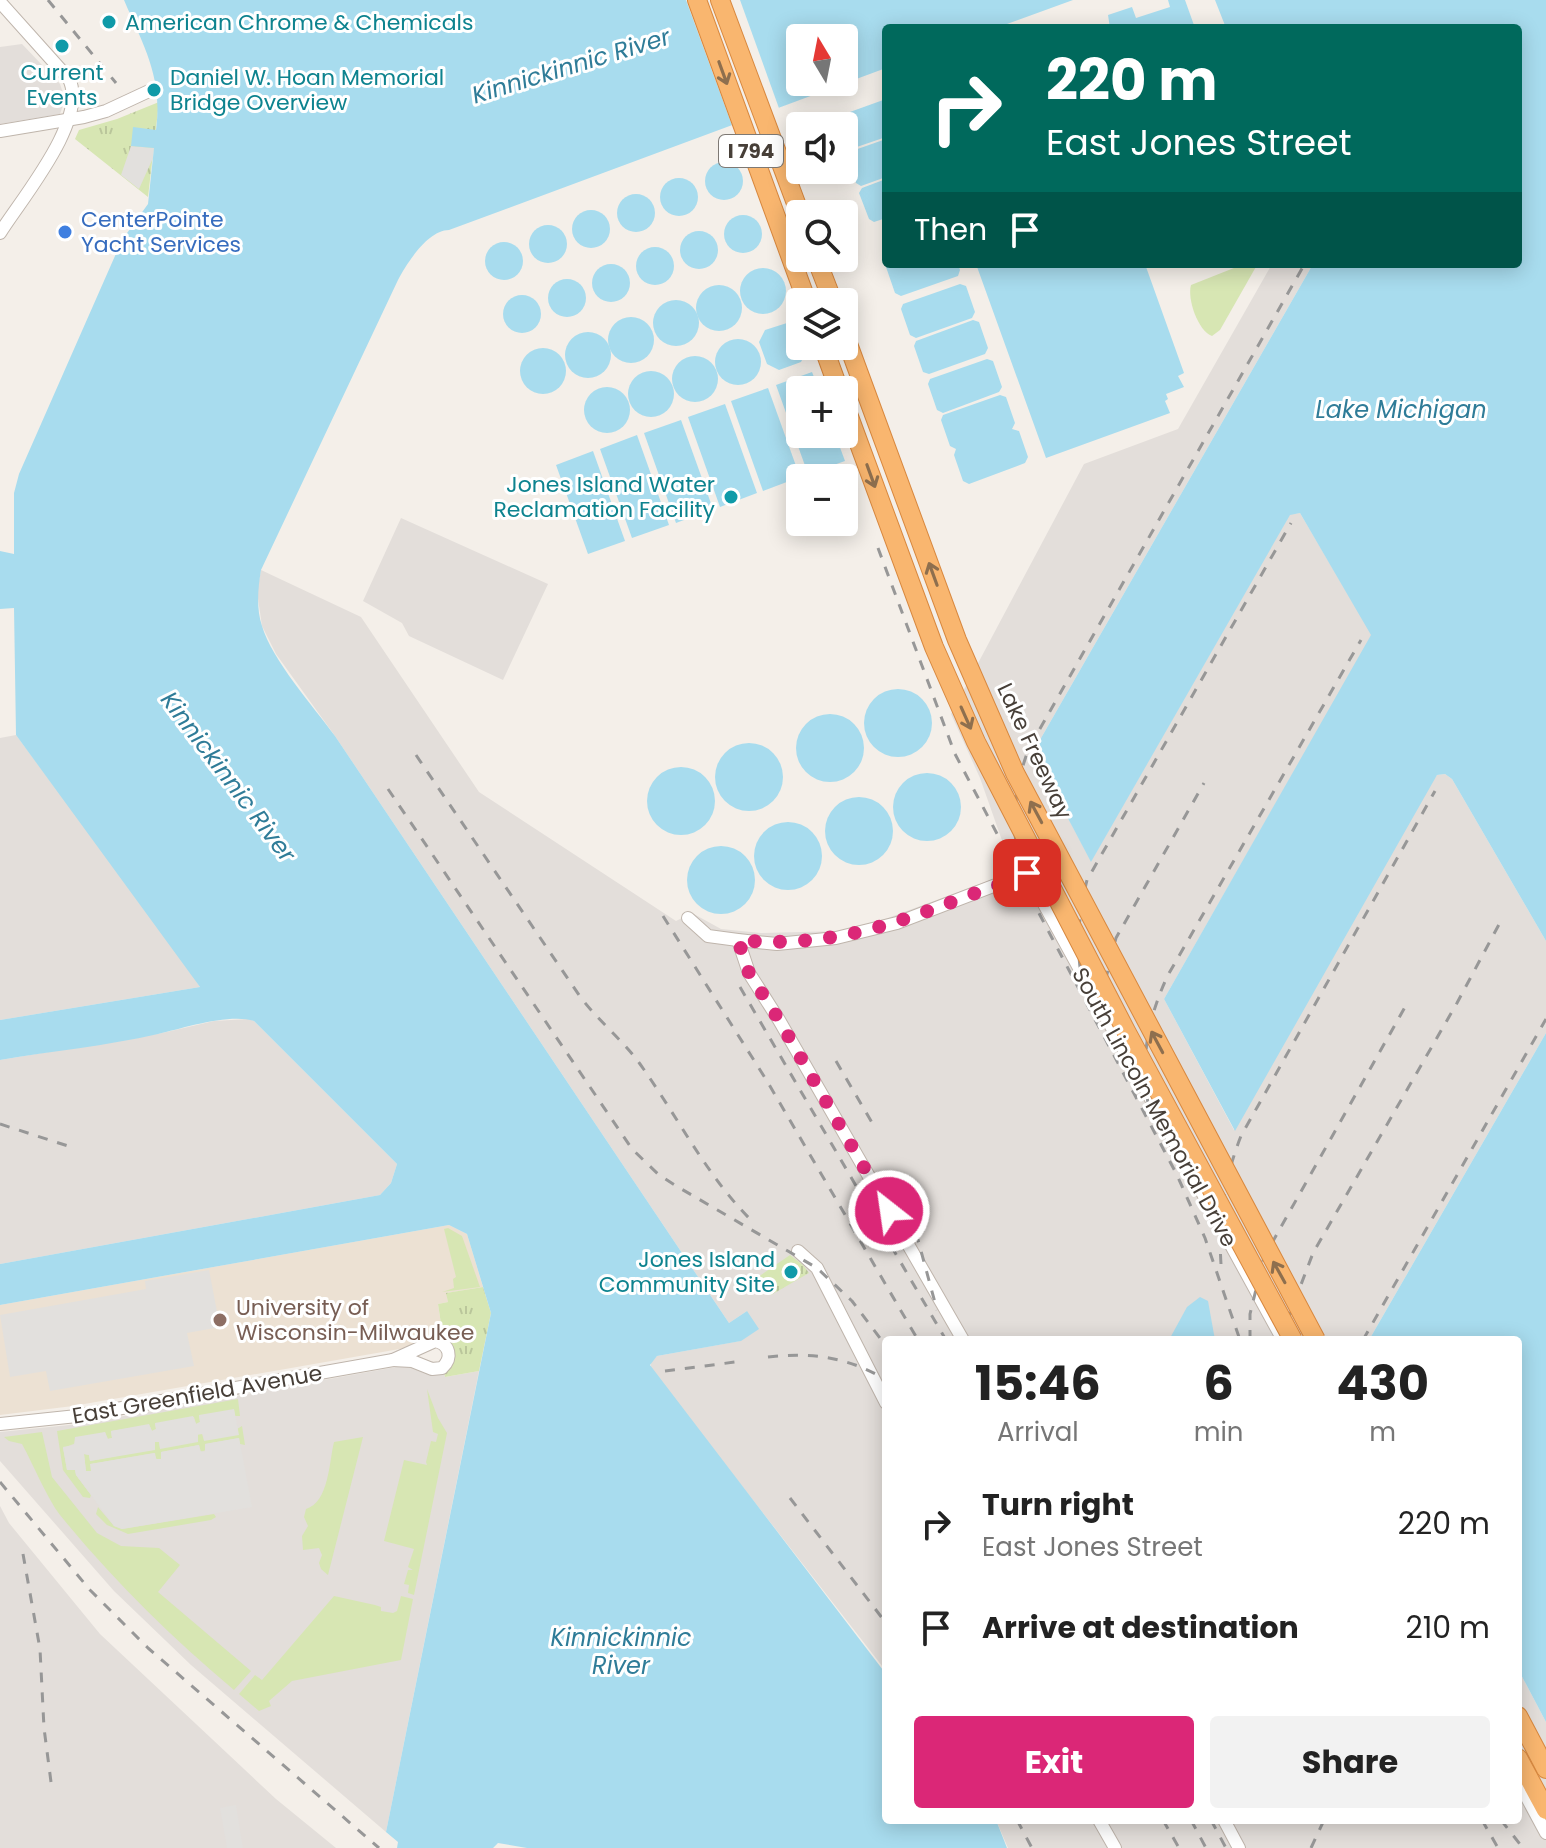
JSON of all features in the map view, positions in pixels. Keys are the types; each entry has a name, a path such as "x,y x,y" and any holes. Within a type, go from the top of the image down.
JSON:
{"highway":[{"name":"I 794","path":"697,0 802,288"},
{"name":"I 794","path":"720,0 795,200"},
{"name":"Lake Freeway","path":"854,360 957,640 1015,773 1314,1336"},
{"name":"Lake Freeway","path":"858,441 934,647 976,742 1126,1031 1291,1336"},
{"path":"1522,1724 1546,1769"},
{"path":"1522,1765 1546,1810"}],"street":[{"path":"0,2 69,79 74,95 65,132 0,233"},
{"path":"0,131 106,111 149,91"},
{"name":"South Lincoln Memorial Drive","path":"738,940 777,944 836,938 897,923 1027,873 1281,1336"},
{"path":"688,918 708,936 738,940 749,973 961,1336"},
{"path":"798,1251 817,1268 882,1395"},
{"name":"East Greenfield Avenue","path":"0,1424 77,1416 393,1360"},
{"path":"1522,1788 1546,1833"},
{"path":"1101,1824 1115,1848"},
{"path":"1226,1824 1239,1848"}],"shaded area":[{"path":"22,44 60,84 64,102 60,114 0,124 0,47"},
{"path":"131,146 154,148 153,158 139,189 121,175"},
{"path":"1270,268 1311,268 1033,752 1091,861 1290,514 1300,513 1372,635 1164,999 1234,1130 1437,775 1445,774 1452,779 1546,941 1546,1033 1371,1336 882,1336 882,1666 651,1369 651,1362 657,1356 740,1341 747,1311 729,1323 335,736 276,654 262,626 257,592 261,570 361,617 479,792 676,921 692,913 721,929 761,933 840,931 869,925 1004,875 1011,866 980,778 951,714 1084,464 1178,429"},
{"path":"401,518 548,584 503,680 409,636 402,623 363,601"},
{"path":"16,735 171,943 200,987 0,1020 0,738"},
{"path":"214,1021 254,1021 397,1164 391,1183 380,1195 0,1264 0,1060 162,1033"},
{"name":"University of Wisconsin-Milwaukee","path":"449,1225 467,1234 483,1287 447,1293 448,1302 438,1304 443,1337 430,1336 411,1347 73,1406 0,1415 0,1305"},
{"path":"209,1270 220,1327 187,1333 194,1366 50,1391 46,1371 10,1377 0,1315 146,1289 145,1281"},
{"path":"407,1365 444,1371 445,1377 479,1371 386,1832 191,1665 114,1591 0,1461 0,1432 79,1424"},
{"path":"234,1409 239,1435 204,1441 203,1434 198,1434 198,1442 160,1449 159,1442 155,1442 155,1450 90,1461 89,1455 84,1454 86,1471 91,1471 90,1464 155,1453 156,1459 161,1459 161,1452 199,1445 200,1451 205,1452 205,1444 239,1438 252,1507 122,1529 114,1526 75,1470 67,1470 63,1447 74,1445 75,1437 105,1432 108,1439 112,1438 111,1431 149,1424 152,1431 156,1429 155,1423 193,1416 196,1424 200,1422 199,1415"},
{"path":"0,1506 9,1523 100,1634 276,1799 336,1848 0,1848"},
{"path":"1522,1677 1546,1722 1546,1848 1008,1848 998,1824 1522,1824"},
{"path":"236,1805 243,1848 227,1848 220,1808"}],"green space":[{"path":"159,102 148,197 75,139 79,130"},
{"path":"1234,268 1255,268 1220,330 1212,336 1202,328 1195,314 1191,285"},
{"path":"444,1229 462,1236 480,1287 442,1292 454,1288 453,1279 456,1277"},
{"path":"790,1255 809,1273 771,1295 758,1277"},
{"path":"483,1287 491,1313 479,1371 445,1377 444,1371 451,1362 454,1349 443,1337 438,1304 448,1302 446,1293"},
{"path":"427,1389 447,1433 414,1595 408,1593 409,1585 404,1584 408,1570 413,1570 408,1567 414,1549 384,1541 404,1460 427,1465 431,1441 436,1442 438,1434 433,1432"},
{"path":"238,1399 240,1416 235,1416 234,1410 199,1416 200,1422 196,1424 194,1417 155,1424 156,1429 152,1431 149,1425 111,1431 112,1438 107,1439 105,1432 63,1448 67,1470 75,1470 90,1498 83,1497 63,1470 57,1431"},
{"path":"242,1426 245,1445 240,1444 239,1438 205,1444 206,1450 201,1452 199,1445 161,1452 161,1459 157,1460 154,1453 91,1464 91,1471 86,1472 84,1454 89,1455 90,1461 154,1449 154,1442 159,1442 160,1448 198,1441 197,1435 202,1434 204,1440 238,1434 237,1429"},
{"path":"42,1432 52,1477 97,1533 121,1546 159,1548 180,1565 158,1592 251,1671 234,1690 165,1628 100,1562 55,1508 22,1444 4,1437"},
{"path":"363,1437 328,1575 319,1563 322,1555 319,1548 303,1550 302,1536 308,1526 304,1517 306,1509 314,1505 324,1490 334,1442"},
{"path":"98,1507 114,1526 122,1529 214,1514 216,1517 128,1534 107,1525 96,1514"},
{"path":"334,1596 375,1605 381,1607 381,1611 393,1613 397,1611 401,1596 413,1599 401,1660 292,1681 269,1701 271,1706 259,1711 239,1694 255,1675 262,1680"}],"water":[{"name":"Kinnickinnic River","path":"124,0 1073,0 1007,24 882,24 882,69 858,78 858,24 786,24 786,96 810,96 433,235 398,280 261,570 258,598 262,626 284,668 335,736 729,1323 747,1311 759,1329 741,1341 657,1356 650,1365 882,1669 882,1824 998,1824 1007,1848 527,1848 498,1843 493,1848 397,1848 398,1842 386,1832 491,1313 467,1234 449,1225 0,1305 0,1264 380,1195 391,1183 397,1164 254,1021 220,1020 119,1042 0,1060 0,1020 200,987 16,735 14,608 0,609 0,551 14,554 14,493 19,474 122,240 148,204 154,148 131,146 133,127 156,130 157,94 150,63"},
{"path":"1168,0 1185,0 1194,24 1109,24 1108,15 1132,7 1136,18 1170,7"},
{"name":"Lake Michigan","path":"1215,0 1546,0 1546,941 1452,779 1445,774 1437,775 1235,1131 1164,999 1371,635 1300,513 1290,515 1091,862 1033,752 1311,268 1522,268 1522,24 1224,24"},
{"path":"882,100 882,138 858,147 858,112 850,112"},
{"path":"882,140 882,178 861,186 858,184 858,149"},
{"path":"724,162 737,168 743,181 737,194 724,200 711,194 705,181 711,168"},
{"path":"679,178 692,184 698,197 692,210 679,216 666,210 660,197 666,184"},
{"path":"882,180 882,219 874,222 869,219 859,193 862,188"},
{"path":"636,194 649,200 655,213 649,226 636,232 623,226 617,213 623,200"},
{"path":"591,210 604,216 610,229 604,242 591,248 578,242 572,229 578,216"},
{"path":"743,215 756,221 762,234 756,247 743,253 730,247 724,234 730,221"},
{"path":"548,225 561,231 567,244 561,257 548,263 535,257 529,244 535,231"},
{"path":"699,231 712,237 718,250 712,263 699,269 686,263 680,250 686,237"},
{"path":"504,242 518,247 523,261 518,275 504,280 490,275 485,261 490,247"},
{"path":"655,247 669,252 674,266 669,280 655,285 641,280 636,266 641,252"},
{"path":"611,264 624,270 630,283 624,296 611,302 598,296 592,283 598,270"},
{"path":"886,268 959,268 958,276 901,296 895,293"},
{"path":"977,268 1146,268 1184,373 1178,376 1184,387 1166,394 1168,399 1165,401 1170,413 1046,458"},
{"path":"754,270 772,270 784,282 784,300 772,312 754,312 742,300 742,282"},
{"path":"567,279 581,284 586,298 581,312 567,317 553,312 548,298 553,284"},
{"path":"960,284 966,286 975,312 972,318 916,338 910,335 901,309 903,304"},
{"path":"719,285 735,292 742,308 735,324 719,331 703,324 696,308 703,292"},
{"path":"522,295 536,300 541,314 536,328 522,333 508,328 503,314 508,300"},
{"path":"676,300 692,307 699,323 692,339 676,346 660,339 653,323 660,307"},
{"path":"631,317 647,324 654,340 647,356 631,363 615,356 608,340 615,324"},
{"path":"973,320 979,322 988,348 985,354 929,374 923,372 914,346 916,341"},
{"path":"786,323 786,360 801,362 779,370 767,364 759,342 765,330"},
{"path":"588,332 604,339 611,355 604,371 588,378 572,371 565,355 572,339"},
{"path":"738,339 754,346 761,362 754,378 738,385 722,378 715,362 722,346"},
{"path":"543,348 559,355 566,371 559,387 543,394 527,387 520,371 527,355"},
{"path":"695,356 711,363 718,379 711,395 695,402 679,395 672,379 679,363"},
{"path":"987,359 993,361 1002,387 999,392 943,413 937,410 928,384 930,379"},
{"path":"651,371 667,378 674,394 667,410 651,417 635,410 628,394 635,378"},
{"path":"786,381 786,413 776,385"},
{"path":"607,387 623,394 630,410 623,426 607,433 591,426 584,410 591,394"},
{"path":"768,388 786,438 786,448 790,448 795,464 786,464 786,482 763,491 731,401"},
{"path":"1000,395 1006,397 1015,423 1012,429 1019,431 1028,457 1025,463 969,484 963,481 954,455 956,449 950,446 941,420 943,415"},
{"path":"725,404 757,493 720,507 688,417"},
{"path":"681,420 713,509 676,523 644,433"},
{"path":"637,435 669,525 632,538 600,449"},
{"path":"799,448 840,448 845,461 836,464 804,464"},
{"path":"593,451 625,541 588,554 556,465"},
{"path":"898,689 922,699 932,723 922,747 898,757 874,747 864,723 874,699"},
{"path":"830,714 854,724 864,748 854,772 830,782 806,772 796,748 806,724"},
{"path":"749,743 773,753 783,777 773,801 749,811 725,801 715,777 725,753"},
{"path":"681,767 705,777 715,801 705,825 681,835 657,825 647,801 657,777"},
{"path":"927,773 951,783 961,807 951,831 927,841 903,831 893,807 903,783"},
{"path":"859,797 883,807 893,831 883,855 859,865 835,855 825,831 835,807"},
{"path":"788,822 812,832 822,856 812,880 788,890 764,880 754,856 764,832"},
{"path":"721,846 745,856 755,880 745,904 721,914 697,904 687,880 697,856"},
{"path":"1546,1033 1546,1722 1522,1677 1522,1336 1371,1336"},
{"path":"1200,1297 1208,1301 1214,1336 1171,1336 1187,1307"}],"pier":[{"path":"686,0 740,0 780,111 733,128"}],"railway":[{"path":"48,0 116,83"},
{"path":"1020,864 1015,835 1016,806 1020,776 1029,748 1302,268"},
{"path":"1084,989 1079,961 1079,934 1087,880 1291,523"},
{"path":"878,548 955,754 1177,1175 1205,1238 1239,1336"},
{"path":"1149,1109 1145,1074 1147,1040 1168,975 1361,640"},
{"path":"416,755 579,995 640,1064 708,1168 755,1224"},
{"path":"1111,1040 1105,982 1116,938 1204,783"},
{"path":"388,789 632,1149 659,1175 817,1268 852,1301 882,1341"},
{"path":"1221,1264 1224,1199 1241,1136 1435,791"},
{"path":"663,916 767,1081 916,1336"},
{"path":"1282,1336 1313,1253 1503,917"},
{"path":"740,987 944,1336"},
{"path":"1250,1336 1250,1314 1264,1257 1409,1000"},
{"path":"1365,1336 1546,1019"},
{"path":"836,1061 874,1126"},
{"path":"0,1124 68,1146"},
{"path":"894,1177 911,1214 937,1310"},
{"path":"768,1357 799,1355 829,1358 858,1366 882,1378"},
{"path":"665,1371 743,1361"},
{"path":"0,1482 90,1590 148,1648 379,1848"},
{"path":"790,1498 882,1618"},
{"path":"23,1554 40,1649 44,1728 51,1782"},
{"path":"1019,1824 1032,1848"},
{"path":"1165,1824 1179,1848"},
{"path":"1193,1824 1206,1848"},
{"path":"1213,1824 1226,1848"},
{"path":"1311,1848 1322,1824"},
{"path":"1484,1824 1498,1848"},
{"path":"1504,1824 1523,1848"}],"place":[{"name":"American Chrome & Chemicals","path":"109,22"},
{"name":"Current Events","path":"62,46"},
{"name":"Daniel W. Hoan Memorial Bridge Overview","path":"154,90"},
{"name":"CenterPointe Yacht Services","path":"65,232"},
{"name":"Jones Island Water Reclamation Facility","path":"731,497"},
{"name":"Jones Island Community Site","path":"791,1272"},
{"name":"University of Wisconsin-Milwaukee","path":"220,1320"}],"route":[{"path":"889,1211 749,973 738,940 777,944 836,938 897,923 1027,873"}]}
